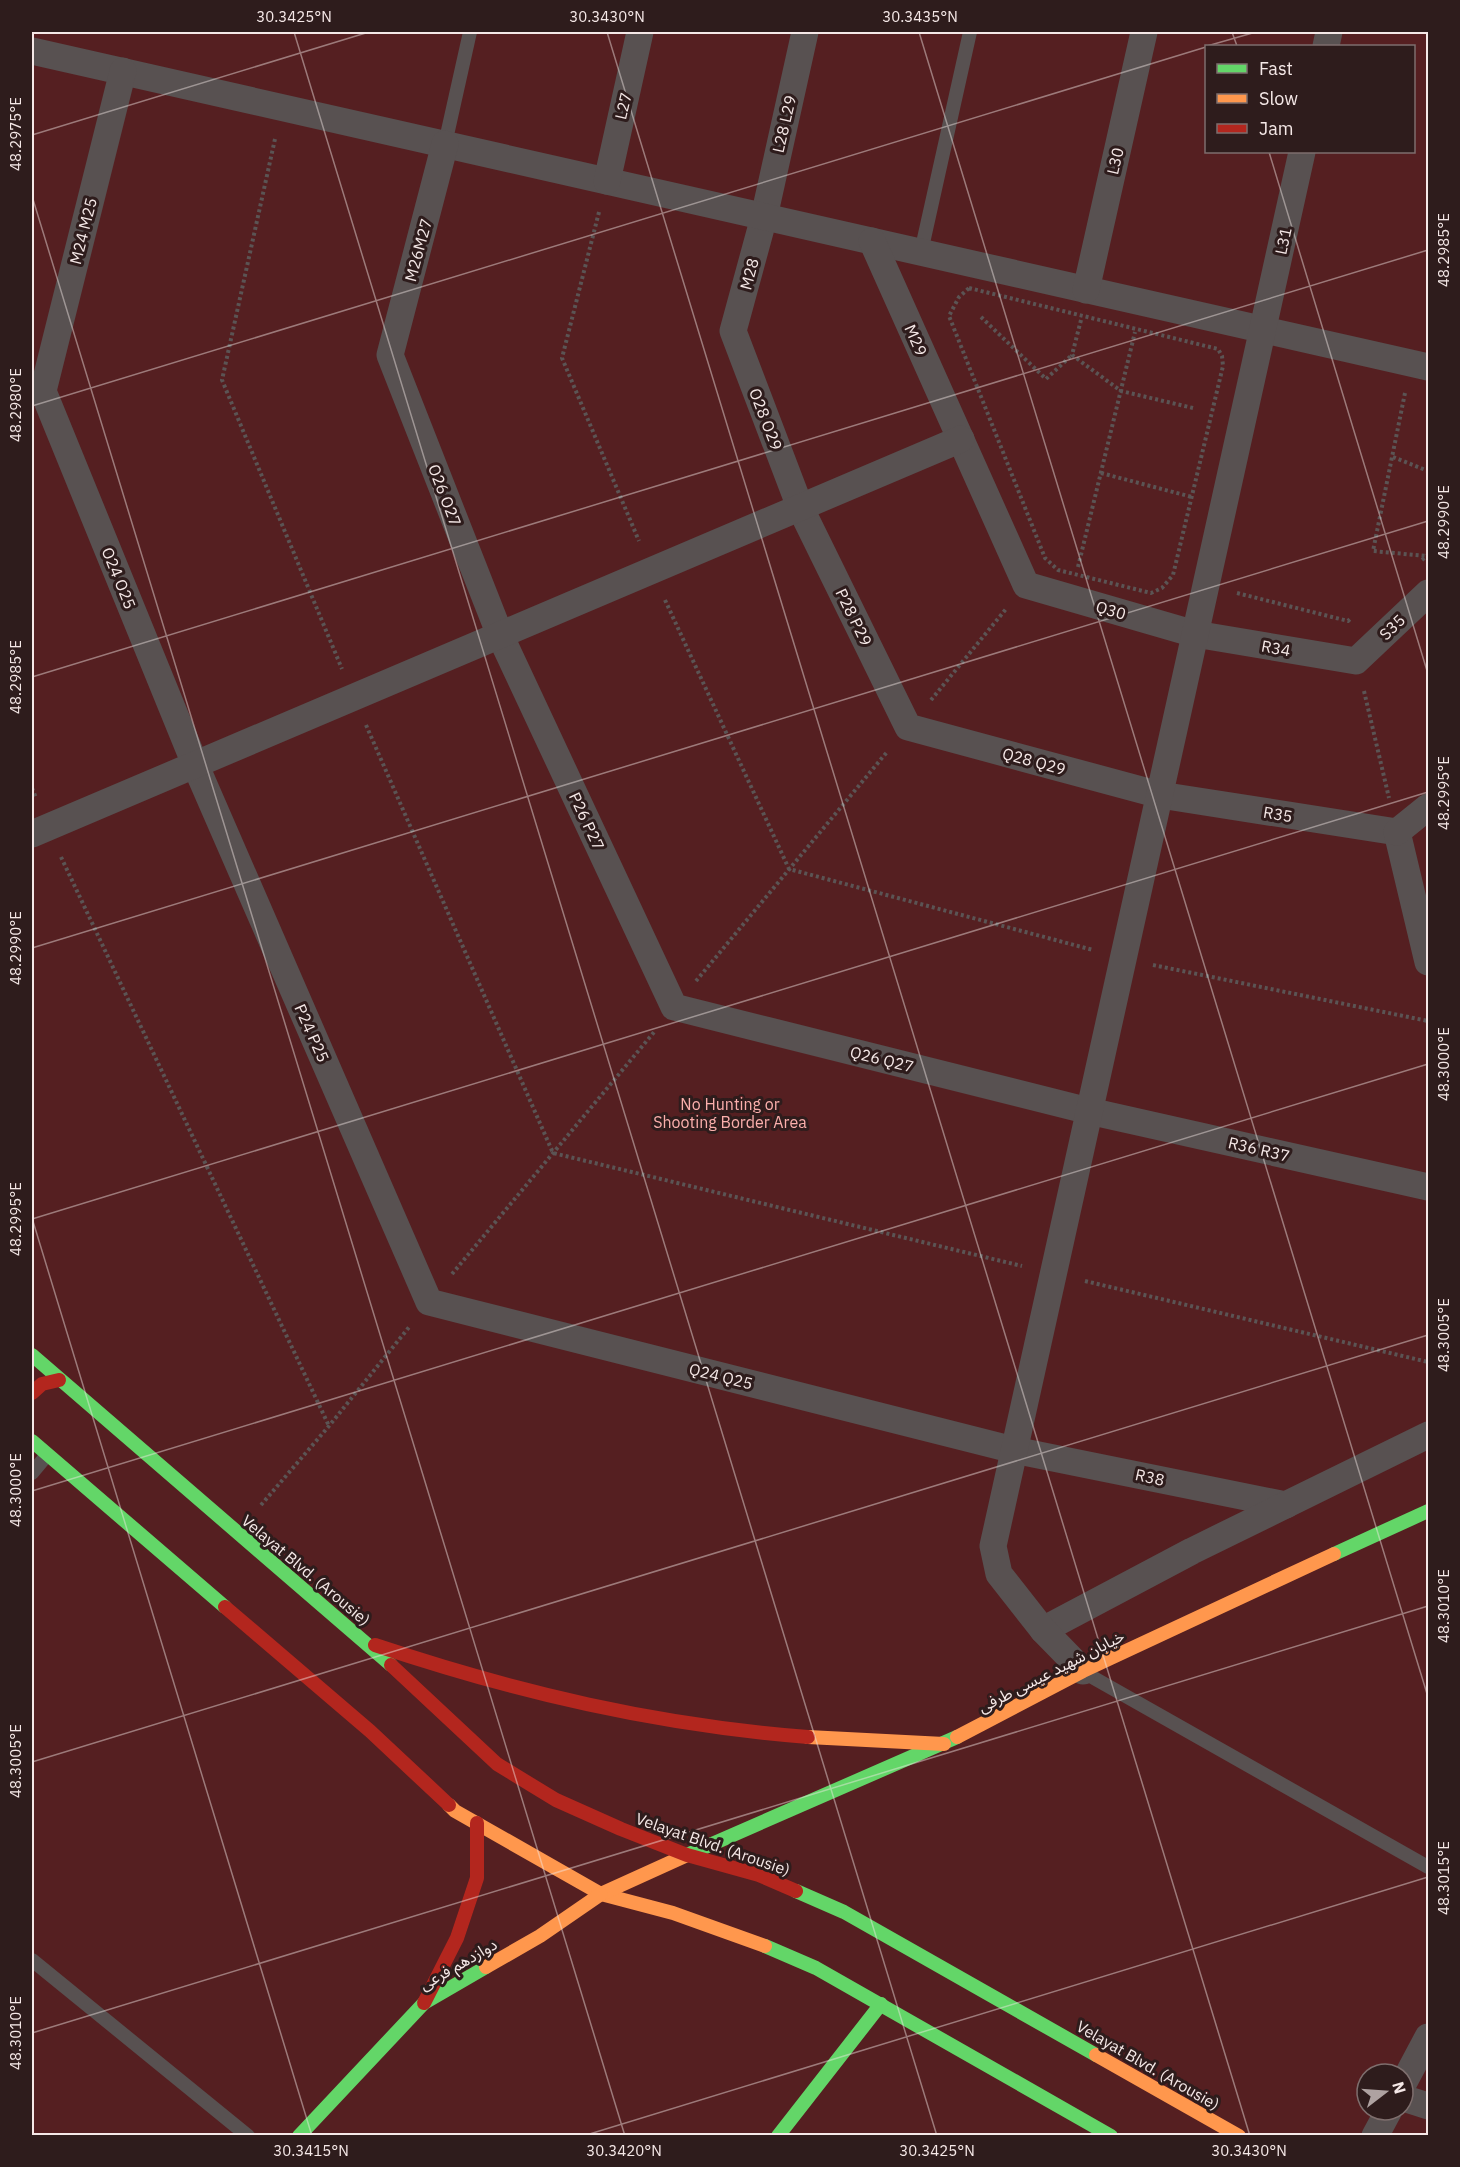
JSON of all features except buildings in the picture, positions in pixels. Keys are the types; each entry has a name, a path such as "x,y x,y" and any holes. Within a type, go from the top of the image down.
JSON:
{"main road":[{"name":"Velayat Blvd. (Arousie)","path":"32,1355 236,1533 366,1642 496,1764 556,1800 687,1855 759,1875 844,1912 1239,2136"},
{"path":"32,1394 42,1384 60,1380"},
{"path":"32,1442 370,1731 455,1811 601,1894 673,1913 741,1936 816,1968 1111,2136"},
{"name":"خیابان شهید عیسی طرفی","path":"687,1855 944,1744 1083,1671 1428,1511"},
{"path":"366,1642 446,1669 527,1692 621,1713 776,1736 859,1742 944,1744"},
{"path":"424,2003 457,1938 477,1878 477,1823"},
{"name":"دوازدهم فرعی","path":"299,2136 424,2003 540,1936 601,1894 687,1855"},
{"path":"778,2136 881,2004"}],"street":[{"name":"L27","path":"607,181 640,32"},
{"name":"L28 L29","path":"764,217 805,32"},
{"name":"L30","path":"1084,303 1144,32"},
{"path":"32,51 921,252 1084,303 1142,302 1428,367"},
{"name":"M24 M25","path":"43,391 123,71"},
{"name":"M26M27","path":"390,355 445,144"},
{"name":"L31","path":"1083,1671 1043,1630 999,1574 993,1546 1160,795 1208,636 1263,330 1302,153"},
{"name":"M28","path":"733,331 764,217"},
{"name":"M29","path":"872,241 1026,585"},
{"name":"O28 O29","path":"733,331 800,507"},
{"name":"O26 O27","path":"390,355 500,635"},
{"name":"O24 O25","path":"43,391 195,764"},
{"path":"39,831 961,439"},
{"name":"P28 P29","path":"800,507 908,727"},
{"name":"Q30","path":"1026,585 1074,586 1208,636"},
{"name":"S35","path":"1356,662 1428,593"},
{"name":"P26 P27","path":"500,635 674,1007"},
{"name":"R34","path":"1208,636 1356,662"},
{"name":"Q28 Q29","path":"908,727 1160,795"},
{"name":"P24 P25","path":"195,764 429,1302"},
{"name":"R35","path":"1160,795 1397,832"},
{"path":"1428,807 1397,832 1428,962"},
{"name":"Q26 Q27","path":"674,1007 1089,1111"},
{"name":"R36 R37","path":"1089,1111 1428,1187"},
{"name":"Q24 Q25","path":"429,1302 1014,1450"},
{"path":"1043,1630 1192,1551 1428,1436"},
{"name":"R38","path":"1014,1450 1286,1505"},
{"path":"1415,2062 1428,2037"},
{"path":"1375,2136 1383,2122"}],"lane":[{"path":"445,144 470,32"},
{"path":"921,252 970,32"},
{"path":"32,1473 47,1455"},
{"path":"1083,1671 1428,1867"},
{"path":"32,1960 248,2136"}],"path":[{"path":"607,181 562,358 651,570 789,869"},
{"path":"969,288 1084,303 1136,329 1218,350 1222,356 1223,366 1192,497 1173,575 1162,588 1151,592 1074,586 1045,558 949,316 959,297 969,288"},
{"path":"1074,586 1142,302"},
{"path":"981,317 1046,379 1072,355 1084,303"},
{"path":"1072,355 1120,391 1193,408"},
{"path":"1406,388 1373,551 1428,555"},
{"path":"1393,457 1428,471"},
{"path":"1101,473 1192,497"},
{"path":"1419,563 1428,555"},
{"path":"236,1533 329,1426 429,1302 1026,585"},
{"path":"1208,636 1230,591 1348,621 1356,615"},
{"path":"1356,662 1397,832"},
{"path":"32,788 39,831 329,1426"},
{"path":"789,869 1123,958 1428,1021"}],"green space":[{"name":"No Hunting or Shooting Border Area","path":"32,32 1428,32 1428,2135 32,2135"}],"traffic: fast":[{"path":"32,1355 391,1665"},
{"path":"32,1441 225,1607"},
{"path":"1334,1554 1428,1511"},
{"path":"687,1855 957,1737"},
{"path":"796,1891 844,1912 1096,2055"},
{"path":"765,1946 816,1968 1111,2136"},
{"path":"299,2136 424,2003 486,1967"},
{"path":"778,2136 881,2004"}],"traffic: slow":[{"path":"957,1737 1083,1671 1334,1554"},
{"path":"808,1737 944,1744"},
{"path":"449,1805 455,1811 601,1894 673,1913 765,1946"},
{"path":"601,1894 687,1855"},
{"path":"486,1967 540,1936 601,1894"},
{"path":"1096,2055 1239,2136"}],"traffic: jam":[{"path":"32,1393 42,1384 59,1380"},
{"path":"225,1607 370,1731 449,1805"},
{"path":"375,1645 482,1678 588,1705 696,1724 808,1737"},
{"path":"391,1665 497,1764 556,1800 687,1855 759,1875 796,1891"},
{"path":"424,2003 457,1938 477,1878 477,1823"}]}
